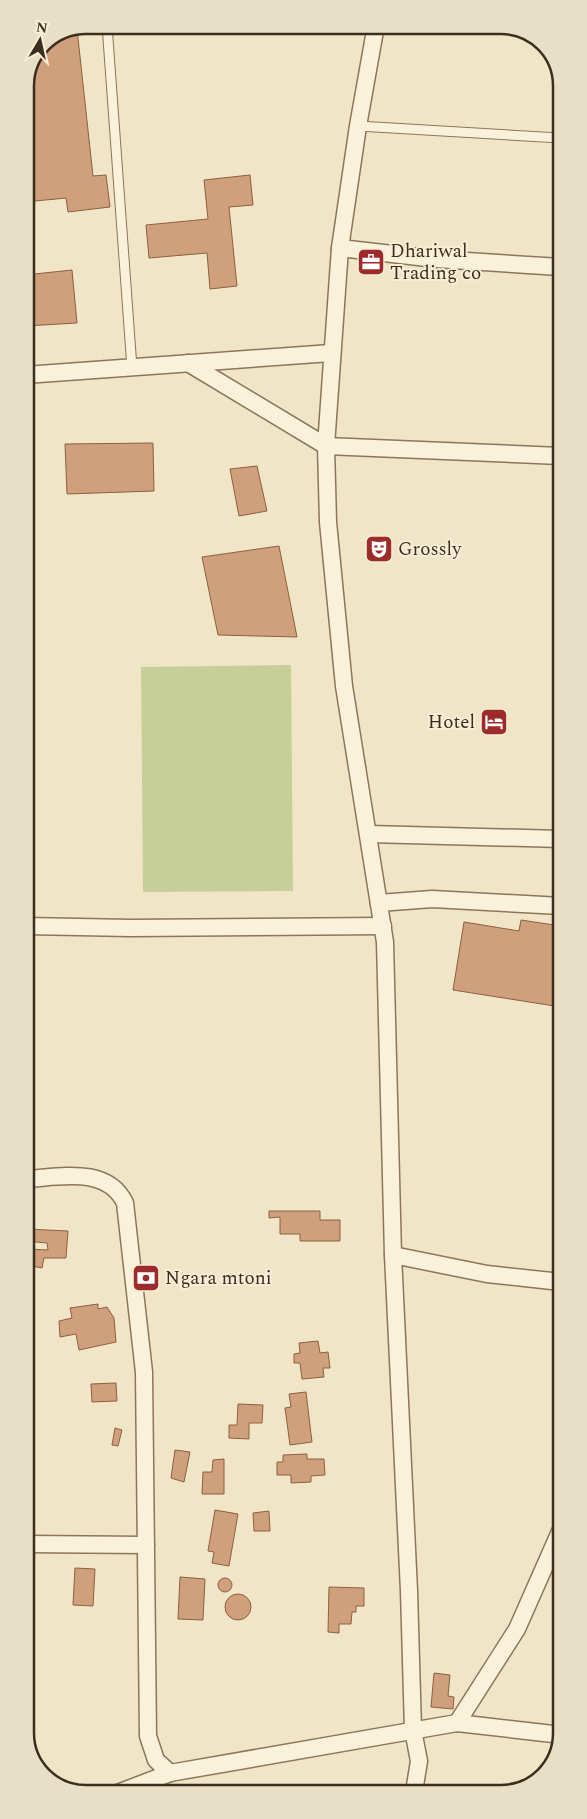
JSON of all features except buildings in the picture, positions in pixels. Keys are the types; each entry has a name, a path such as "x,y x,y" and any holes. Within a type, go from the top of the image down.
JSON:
{"street":[{"path":"374,34 358,126 340,248 331,352 326,446 328,522 344,686 383,926 413,1730 419,1761 415,1785"},
{"path":"340,248 436,259 553,267"},
{"path":"34,374 331,352"},
{"path":"188,363 326,446 553,456"},
{"path":"369,834 553,839"},
{"path":"380,903 432,899 553,906"},
{"path":"34,926 140,928 383,926"},
{"path":"34,1179 88,1176 103,1179 116,1187 125,1203 144,1372 148,1736 156,1760 170,1773"},
{"path":"394,1255 487,1274 553,1281"},
{"path":"34,1544 146,1545"},
{"path":"457,1723 517,1629 553,1548"},
{"path":"151,1785 170,1773 457,1723 553,1734"}],"lane":[{"path":"108,34 132,368"},
{"path":"358,126 553,138"}],"green space":[{"path":"291,665 293,891 143,892 141,667"}],"place":[{"name":"Dhariwal Trading co","path":"371,262"},
{"name":"Grossly","path":"379,549"},
{"name":"Hotel","path":"494,722"},
{"name":"Ngara mtoni","path":"146,1278"}]}
